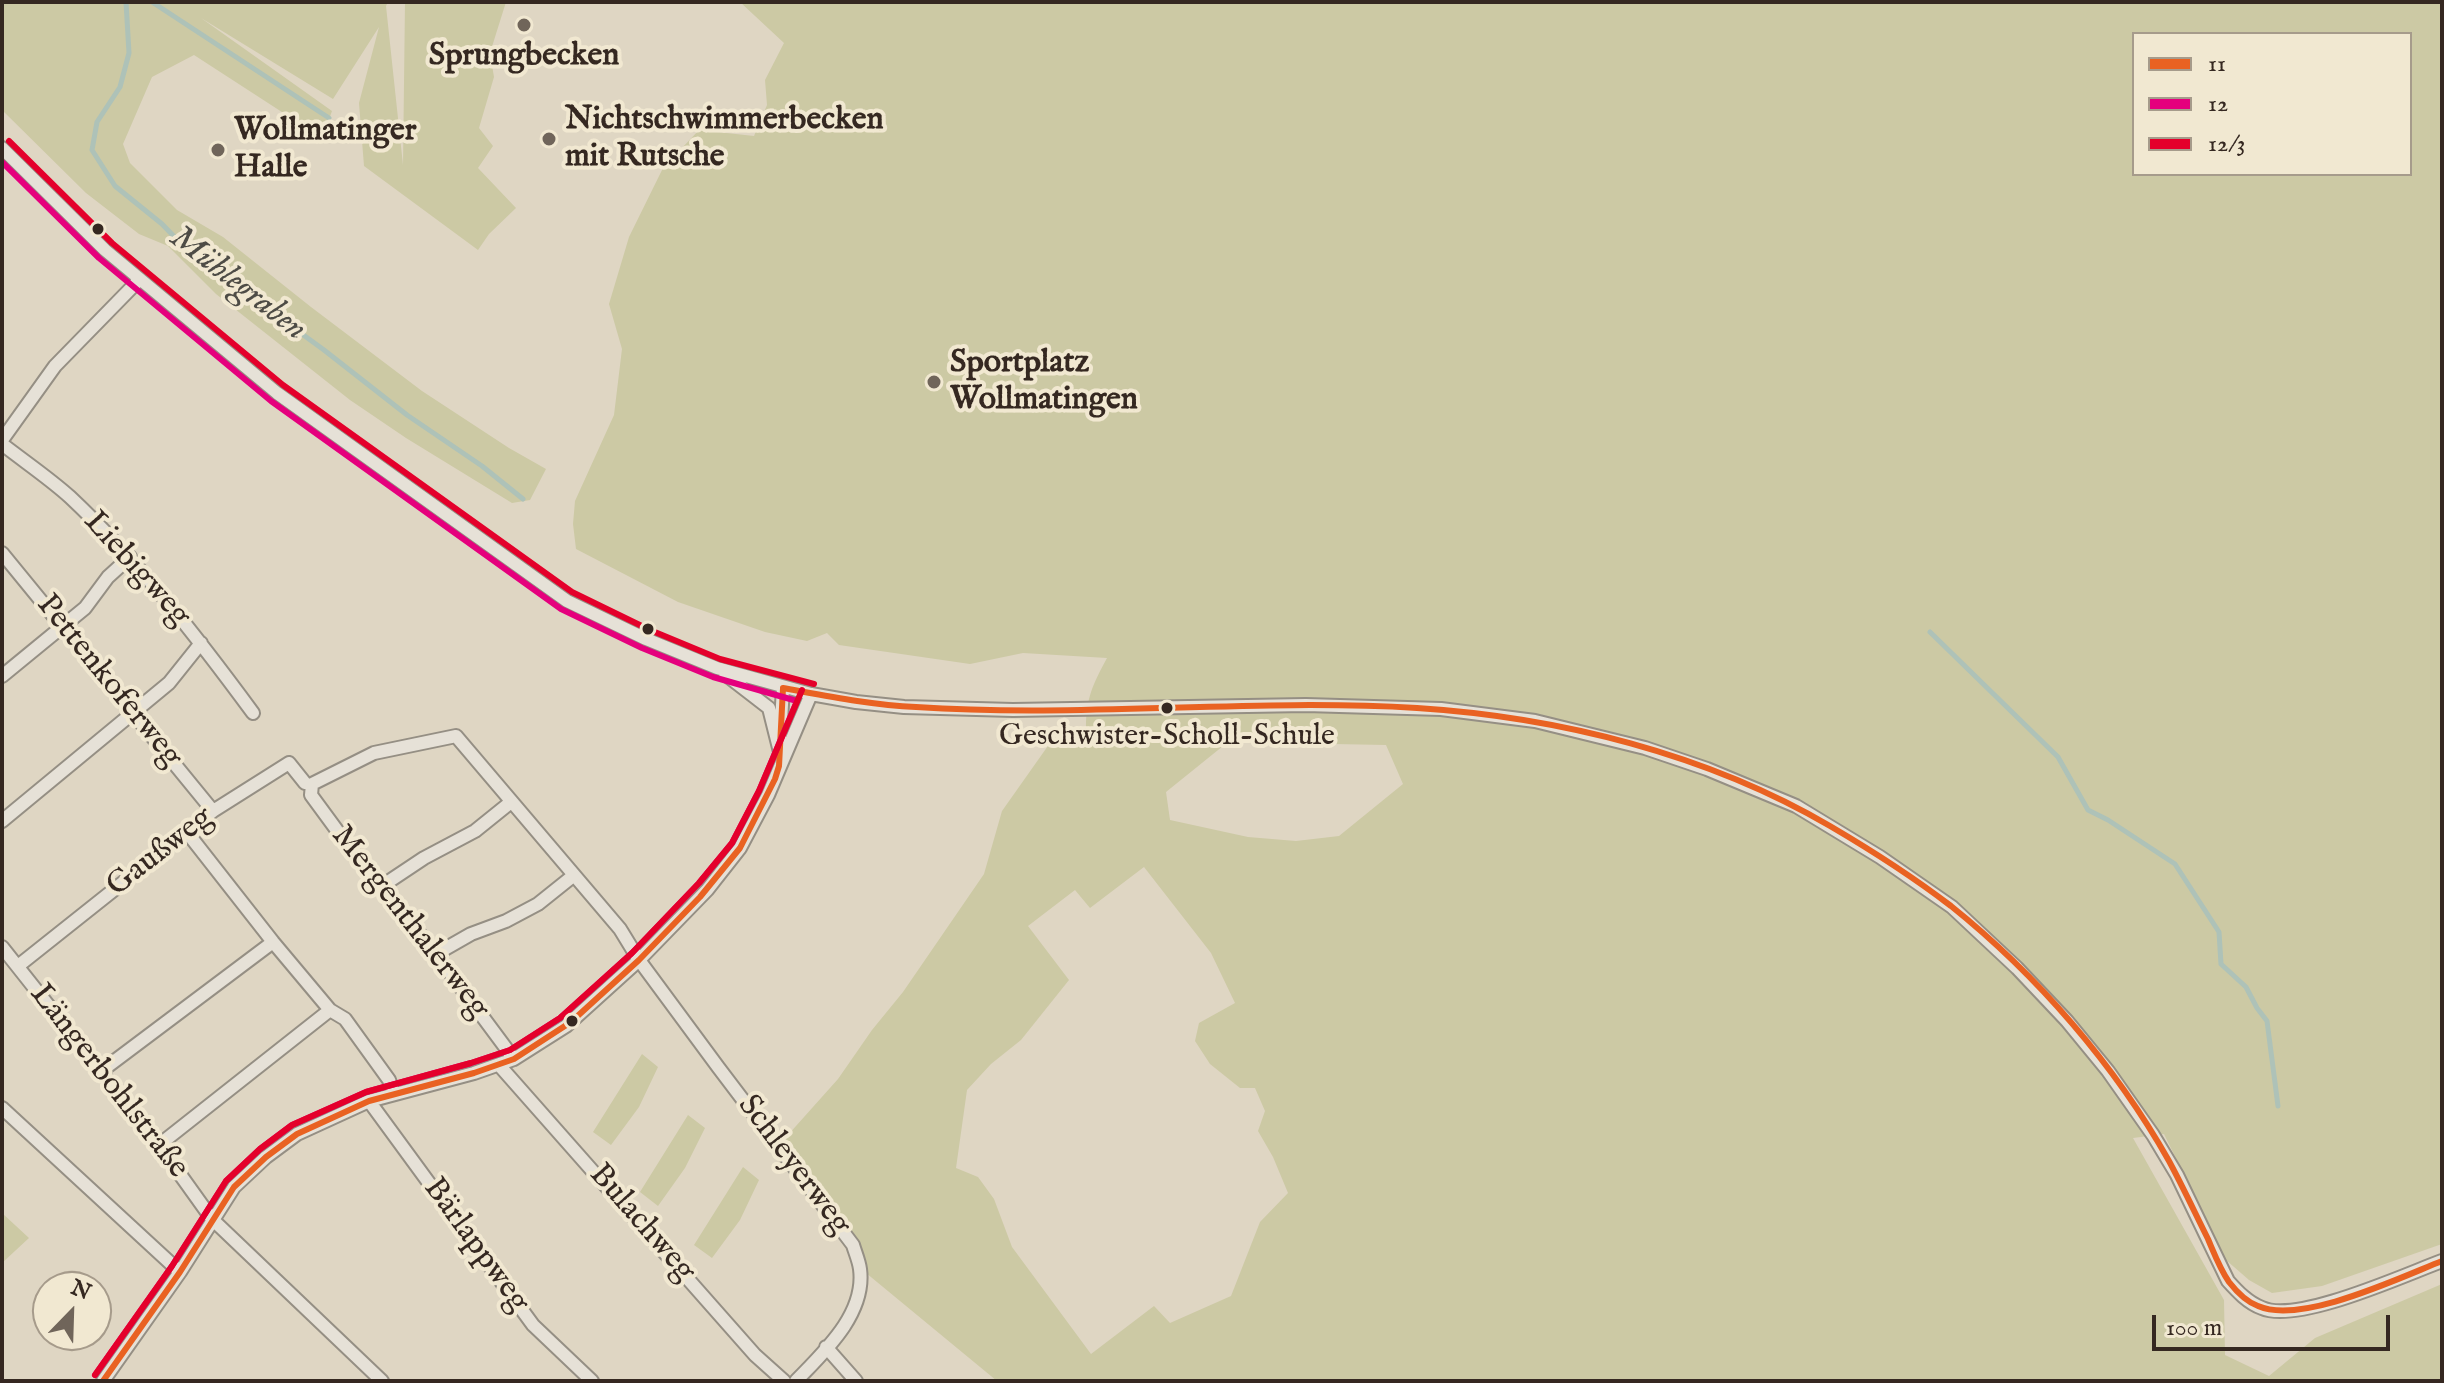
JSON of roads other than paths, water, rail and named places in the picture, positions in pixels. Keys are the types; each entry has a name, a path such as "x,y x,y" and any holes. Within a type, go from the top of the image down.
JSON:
{"street":[{"path":"2,148 105,250 277,393 567,601 646,639 717,668 783,688 856,702 904,707 1013,710 1306,705 1441,709 1535,721 1645,748 1707,769 1796,806 1880,857 1952,907 2017,968 2092,1051 2153,1135 2177,1175 2228,1281 2263,1310 2297,1311 2359,1293 2442,1261"},
{"path":"2,442 55,366 140,279"},
{"name":"Liebigweg","path":"2,442 69,496 130,557 201,643 253,713"},
{"name":"Pettenkoferweg","path":"2,553 213,811"},
{"path":"2,676 85,608 108,577 130,557"},
{"path":"2,821 169,683 201,643"},
{"path":"717,668 769,708 780,759"},
{"path":"780,759 783,688"},
{"path":"122,1381 107,1376 180,1272 234,1187 266,1157 297,1134 369,1101 514,1059 566,1026 639,960 707,890 740,848 768,795 780,759 811,694"},
{"name":"Schleyerweg","path":"308,784 374,753 456,736 620,929 639,960 853,1245 860,1268 859,1298 845,1324 796,1381"},
{"name":"Gaußweg","path":"18,966 186,831 289,763 308,784"},
{"name":"Mergenthalerweg","path":"308,784 311,795 514,1059"},
{"path":"382,886 424,858 475,831 511,802"},
{"path":"186,831 330,1010 345,1019 389,1080 394,1093"},
{"path":"436,954 471,934 506,921 538,904 573,876"},
{"path":"100,1072 273,942"},
{"name":"Längerbohlstraße","path":"2,947 159,1145 212,1219 382,1381"},
{"path":"159,1145 330,1010"},
{"name":"Bulachweg","path":"499,1065 755,1355 784,1381"},
{"name":"Bärlappweg","path":"369,1101 533,1325 592,1381"},
{"path":"2,1108 180,1272"},
{"path":"826,1347 856,1381"}],"waterway":[{"name":"Mühlegraben","path":"126,2 129,53 120,87 97,122 92,150 115,186 162,224 188,251 523,499"},
{"path":"152,2 329,118"},
{"path":"1930,632 2058,757 2088,810 2175,864 2219,932 2221,964 2246,987 2267,1021 2278,1106"}],"place":[{"name":"Sprungbecken","path":"524,25"},
{"name":"Nichtschwimmerbecken mit Rutsche","path":"549,139"},
{"name":"Wollmatinger Halle","path":"218,150"},
{"name":"Sportplatz Wollmatingen","path":"934,382"},
{"name":"Geschwister-Scholl-Schule","path":"1167,708"}]}
